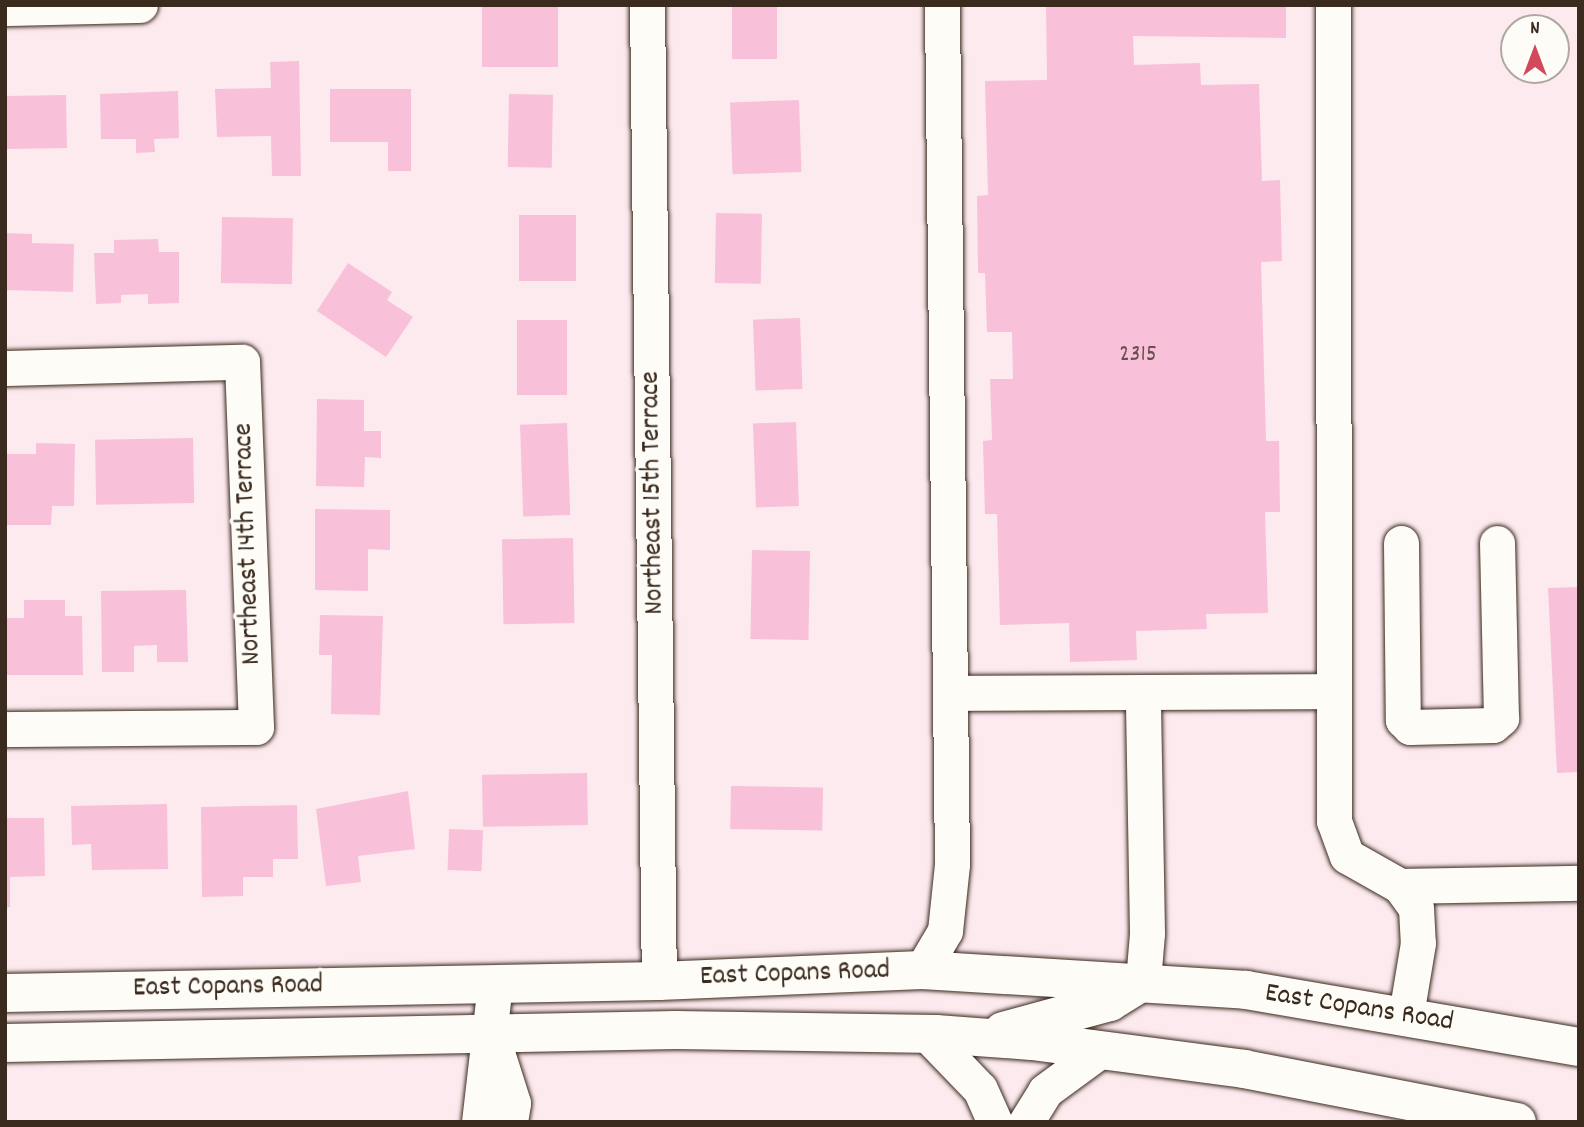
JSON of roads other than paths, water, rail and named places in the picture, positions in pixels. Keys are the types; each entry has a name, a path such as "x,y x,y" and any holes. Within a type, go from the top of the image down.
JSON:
{"main road":[{"name":"East Copans Road","path":"5,993 659,981 922,970 1143,981 1246,990 1406,1015 1579,1047"},
{"path":"984,1037 1110,1002 1143,981"},
{"name":"East Copans Road","path":"5,1043 676,1030 927,1034 984,1037 1244,1069 1517,1122"}],"street":[{"path":"5,8 140,5"},
{"name":"Northeast 15th Terrace","path":"648,5 659,981"},
{"path":"922,970 945,931 952,864 942,5"},
{"path":"1332,5 1334,821 1347,856 1400,886 1416,908 1418,943 1406,1015"},
{"name":"Northeast 14th Terrace","path":"5,368 242,362 256,727 5,729"},
{"path":"1401,543 1404,720 1410,727 1493,725 1501,718 1497,543"},
{"path":"950,694 1334,691"},
{"path":"1143,692 1147,933 1143,981"},
{"path":"1400,886 1579,883"},
{"path":"479,1122 495,983"},
{"path":"491,1033 513,1103 510,1122"},
{"path":"927,1034 980,1089 995,1122"},
{"path":"1026,1122 1045,1091 1101,1050"}]}
